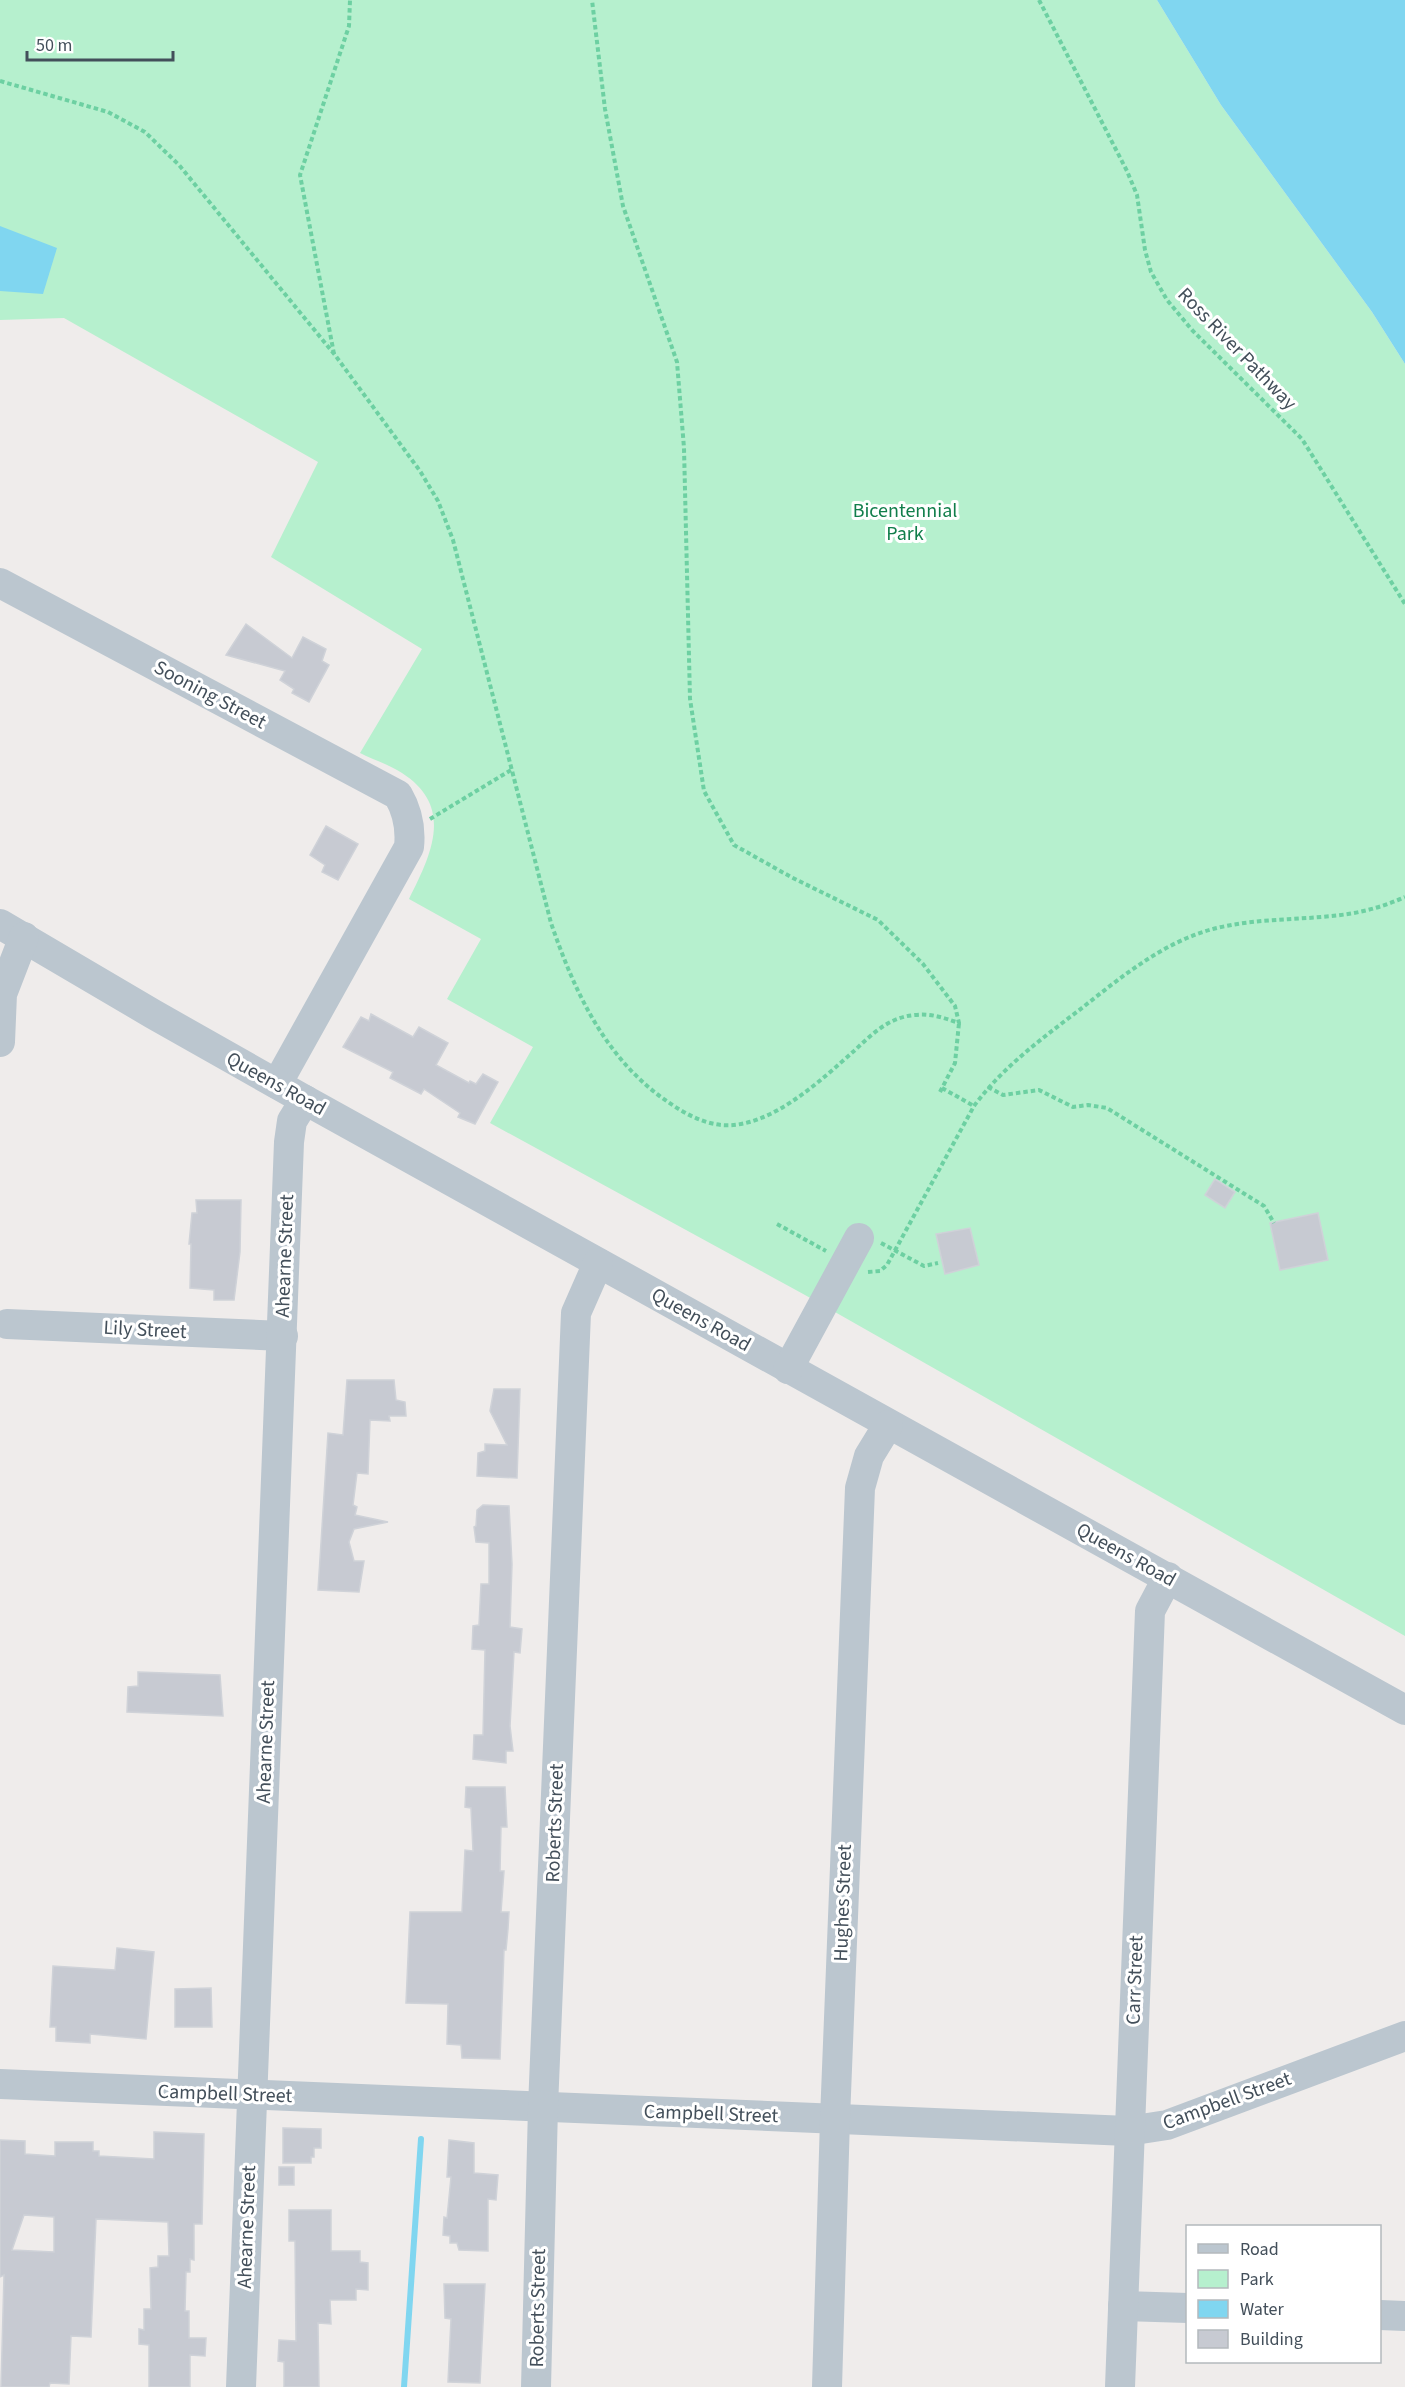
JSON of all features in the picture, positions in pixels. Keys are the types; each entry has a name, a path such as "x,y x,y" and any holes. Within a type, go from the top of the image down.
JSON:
{"street":[{"name":"Sooning Street","path":"0,583 398,795 409,821"},
{"path":"277,1084 410,848 409,821"},
{"path":"0,1042 2,994 12,930"},
{"name":"Queens Road","path":"12,930 153,1014 305,1100 1405,1710"},
{"name":"Ahearne Street","path":"241,2387 289,1142 292,1121 305,1100"},
{"path":"788,1369 859,1238"},
{"name":"Roberts Street","path":"536,2387 543,2107 576,1313 598,1263"},
{"name":"Lily Street","path":"2,1324 283,1336"},
{"name":"Hughes Street","path":"826,2387 860,1488 869,1456 888,1425"},
{"name":"Carr Street","path":"1120,2387 1128,2131 1150,1611 1168,1577"},
{"name":"Campbell Street","path":"0,2084 1128,2131 1167,2125 1405,2036"},
{"path":"1123,2306 1186,2308"},
{"path":"1381,2315 1405,2316"}],"path":[{"path":"334,355 300,176 349,26 350,0"},
{"path":"592,0 605,109 623,206 678,362 684,448 690,699 704,791 734,845 791,877 878,920 923,964 955,1006 959,1023 955,1063 941,1090 974,1106"},
{"name":"Ross River Pathway","path":"1040,0 1137,195 1150,272 1167,300 1192,330 1302,438 1405,604"},
{"path":"0,81 108,112 145,132 179,165 334,355 420,471 438,501 453,540 551,923 569,974 592,1018 616,1055 640,1082 676,1108 700,1120 724,1125 750,1122 786,1106 812,1087 878,1028 913,1015 933,1015 959,1023"},
{"path":"409,821 434,817 511,770"},
{"path":"865,1272 880,1271 887,1265 974,1106 988,1087 1016,1059 1132,970 1162,950 1190,937 1224,926 1349,914 1382,907 1405,897"},
{"path":"988,1087 1003,1095 1039,1090 1072,1107 1097,1106 1115,1112 1264,1206 1274,1223"},
{"path":"777,1224 830,1254"},
{"path":"896,1251 924,1266 938,1263"}],"green space":[{"name":"Bicentennial Park","path":"0,0 1157,0 1221,105 1372,312 1405,364 1405,1636 805,1295 490,1123 533,1047 447,999 481,939 409,899 425,866 434,832 429,801 418,786 402,773 360,753 422,649 271,557 318,462 64,318 0,320"}],"water":[{"path":"1157,0 1405,0 1405,364 1372,312 1221,105"},
{"path":"0,226 57,248 43,294 0,291"}],"building":[{"path":"246,624 292,658 303,637 326,649 322,661 329,665 309,702 292,693 294,689 280,680 285,671 226,655"},
{"path":"326,826 358,844 338,880 322,872 325,865 310,855"},
{"path":"371,1014 413,1037 419,1027 448,1043 436,1065 469,1083 470,1081 476,1084 483,1074 498,1082 475,1124 458,1117 460,1113 424,1089 421,1094 390,1078 393,1072 343,1047 361,1017 369,1021"},
{"path":"1215,1179 1235,1192 1225,1208 1205,1195"},
{"path":"196,1200 241,1200 240,1252 234,1300 214,1300 214,1290 190,1288 191,1244 189,1244 192,1213 197,1213"},
{"path":"1318,1213 1328,1260 1280,1270 1270,1223"},
{"path":"970,1228 979,1265 945,1274 936,1234"},
{"path":"347,1380 394,1380 396,1400 405,1402 406,1416 389,1416 390,1421 370,1420 368,1474 357,1473 353,1505 357,1507 355,1515 388,1522 354,1529 349,1542 354,1561 364,1561 359,1592 318,1590 328,1433 343,1435"},
{"path":"494,1389 520,1389 517,1478 477,1476 478,1453 485,1451 485,1444 507,1445 490,1411"},
{"path":"483,1505 509,1506 512,1564 510,1627 522,1629 520,1653 514,1652 510,1726 513,1751 506,1751 506,1763 473,1759 474,1735 483,1735 485,1650 472,1649 473,1626 479,1625 481,1584 489,1584 489,1543 476,1542 474,1527 477,1510"},
{"path":"138,1672 220,1675 223,1716 127,1712 128,1687 138,1686"},
{"path":"466,1787 505,1787 507,1827 501,1827 500,1871 504,1871 501,1912 509,1912 506,1950 504,1950 500,2059 462,2058 461,2045 447,2044 448,2004 406,2003 410,1912 462,1912 465,1850 473,1851 471,1808 465,1807"},
{"path":"117,1948 154,1952 146,2039 90,2034 90,2043 56,2041 56,2027 50,2027 53,1966 115,1970"},
{"path":"211,1988 212,2027 175,2027 175,1989"},
{"path":"283,2128 321,2129 321,2148 314,2148 311,2163 283,2163"},
{"path":"154,2132 204,2134 202,2224 194,2224 194,2260 190,2259 190,2272 186,2272 185,2311 189,2311 189,2338 206,2338 205,2356 190,2355 190,2387 149,2387 149,2345 139,2344 139,2329 144,2330 144,2309 151,2309 150,2268 158,2267 158,2256 169,2256 168,2222 96,2219 91,2337 71,2336 69,2384 50,2383 49,2387 1,2387 4,2275 0,2277 0,2140 25,2141 25,2154 55,2156 55,2142 93,2142 93,2151 99,2151 99,2156 154,2159","holes":["24,2215 54,2217 54,2252 12,2250"]},
{"path":"449,2140 474,2143 474,2173 498,2175 496,2200 488,2199 488,2251 459,2250 457,2243 450,2243 450,2236 443,2235 451,2177 447,2177"},
{"path":"279,2167 294,2167 294,2185 279,2185"},
{"path":"289,2210 331,2210 331,2251 360,2251 360,2262 368,2263 368,2290 356,2289 356,2300 330,2300 331,2324 318,2323 319,2387 284,2387 284,2362 278,2361 279,2340 296,2341 295,2241 289,2241"},
{"path":"444,2284 485,2284 480,2383 448,2382 451,2319 445,2318"}],"waterway":[{"path":"404,2387 421,2139"}]}
